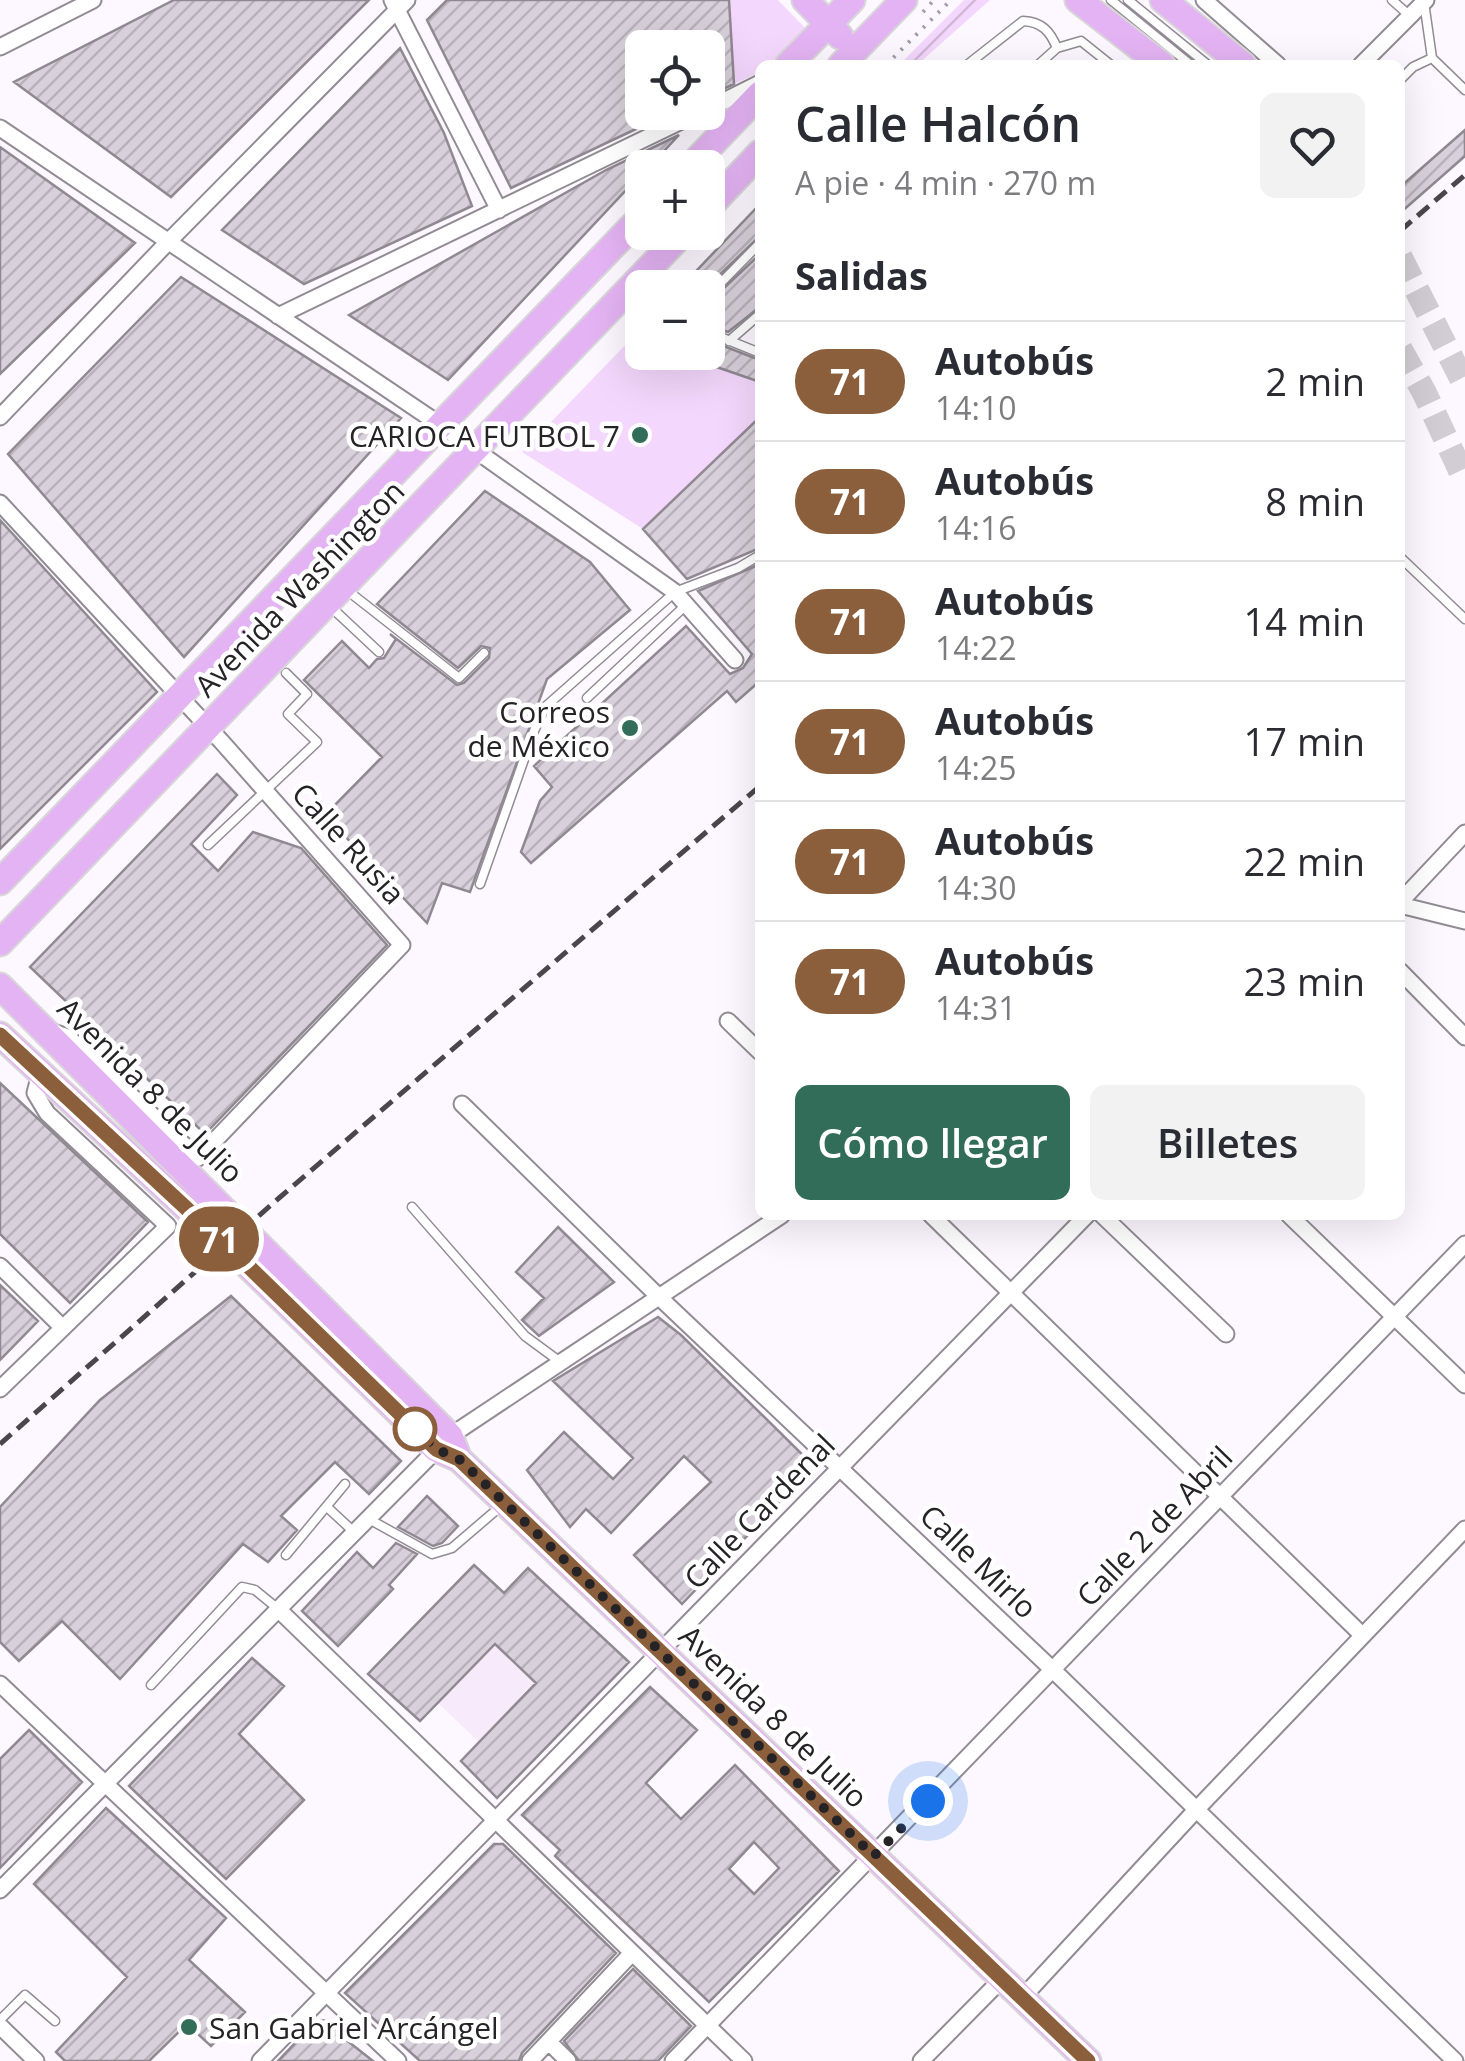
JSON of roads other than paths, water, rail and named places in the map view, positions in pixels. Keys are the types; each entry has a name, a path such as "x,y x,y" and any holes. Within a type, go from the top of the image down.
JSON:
{"main road":[{"path":"805,0 828,24 850,60 904,0"},
{"path":"793,60 852,0"},
{"path":"1078,0 1156,60"},
{"path":"1163,0 1237,60"},
{"path":"707,150 755,99"},
{"path":"725,190 755,158"},
{"name":"Avenida Washington","path":"0,882 625,234"},
{"name":"Avenida Washington","path":"0,944 477,450 633,298 670,250"},
{"name":"Avenida 8 de Julio","path":"0,986 448,1448"},
{"name":"Avenida 8 de Julio","path":"0,1035 448,1448 1088,2061"}],"street":[{"path":"0,47 93,0"},
{"path":"1204,0 1272,60"},
{"path":"1366,60 1425,1"},
{"path":"0,417 399,3 500,210"},
{"path":"725,100 755,86"},
{"path":"0,128 477,450 681,599 736,660"},
{"path":"278,316 663,130"},
{"name":"Calle Rusia","path":"0,503 210,728 402,945 198,1158 68,1037 47,1032"},
{"path":"1405,899 1465,833"},
{"path":"1405,905 1465,921"},
{"path":"1405,976 1465,1037"},
{"path":"728,1021 755,1047"},
{"path":"0,1389 168,1226 39,1104 35,1094 40,1074"},
{"name":"Calle Mirlo","path":"462,1104 1455,2061"},
{"path":"0,1890 367,1518 559,1361 774,1220"},
{"path":"936,1220 1361,1634"},
{"name":"Calle Cardenal","path":"260,2061 1082,1220"},
{"path":"1107,1220 1226,1334"},
{"path":"1294,1220 1465,1384"},
{"name":"Calle 2 de Abril","path":"673,2061 1465,1244"},
{"path":"0,1266 63,1328"},
{"path":"1022,1998 1361,1634 1459,1547 1465,1529"},
{"path":"278,1609 744,2061"},
{"path":"0,1684 398,2061"},
{"path":"530,2061 632,1953"},
{"path":"920,2061 1002,1980"},
{"path":"0,2023 36,2061"},
{"path":"548,2042 568,2061"}],"lane":[{"path":"1111,0 1185,60"},
{"path":"1128,0 1202,60"},
{"path":"1392,0 1410,16"},
{"path":"1425,1 1432,58 1465,90"},
{"path":"974,60 1023,22 1036,22 1045,28 1057,48"},
{"path":"1044,60 1057,48 1081,42 1104,60"},
{"path":"1405,75 1432,58"},
{"path":"725,279 755,248"},
{"path":"729,341 755,318"},
{"path":"725,339 755,352"},
{"path":"480,884 545,707 681,599 755,557"},
{"path":"1405,561 1465,619"},
{"path":"336,596 379,652"},
{"path":"336,596 460,678 484,653"},
{"path":"587,698 681,599"},
{"path":"208,845 317,742 288,714 307,694 286,673"},
{"path":"412,1207 525,1336 559,1361"},
{"path":"286,1555 346,1484"},
{"path":"367,1518 422,1550 443,1553 505,1503"},
{"path":"327,1506 354,1532"},
{"path":"151,1684 242,1587 255,1590 278,1609"},
{"path":"0,2023 25,1994 55,2021"}],"tunnel":[{"path":"1405,267 1465,385"},
{"path":"1405,358 1465,480"}],"railway":[{"path":"1405,227 1465,175"},
{"path":"0,1444 279,1198 755,790"}],"place":[{"name":"CARIOCA FUTBOL 7","path":"640,435"},
{"name":"Correos de México","path":"630,728"},
{"name":"San Gabriel Arcángel","path":"189,2027"}]}
